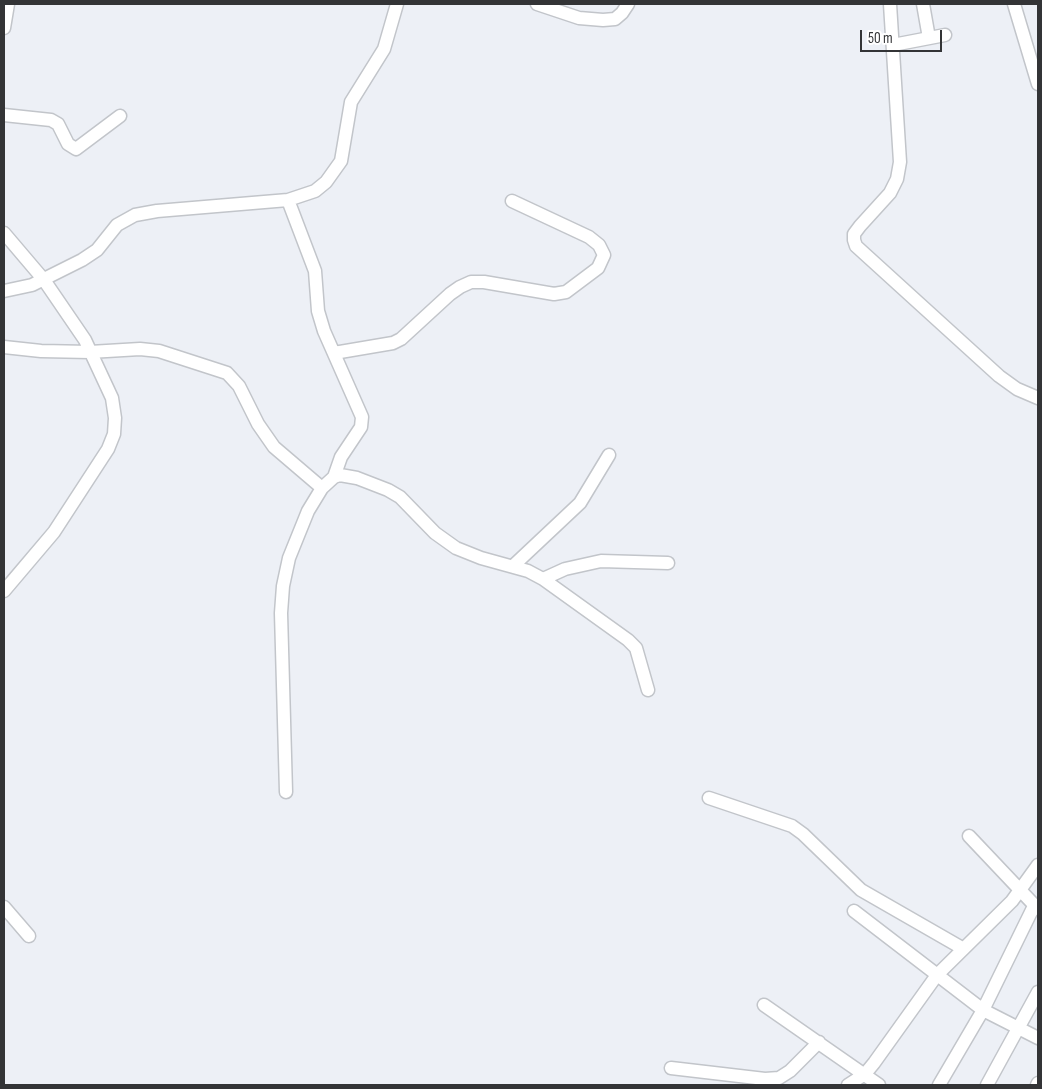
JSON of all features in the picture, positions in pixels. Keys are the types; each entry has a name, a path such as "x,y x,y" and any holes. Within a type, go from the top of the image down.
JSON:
{"street":[{"path":"4,28 8,4"},
{"path":"4,291 44,280 90,255 117,225 135,215 157,211 288,200 315,190 335,172 344,145 351,102 384,49 397,4"},
{"path":"537,4 579,18 603,20 615,19 628,4"},
{"path":"890,4 900,162 898,178 890,194 854,234 856,246 999,376 1017,389 1038,398"},
{"path":"923,4 928,38"},
{"path":"1014,4 1038,84"},
{"path":"892,45 945,35"},
{"path":"4,114 51,120 58,124 68,144 76,149 120,116"},
{"path":"286,792 281,613 283,586 298,534 322,488 334,477 342,457 363,421 318,311 312,261 288,200"},
{"path":"334,353 393,343 400,340 450,294 460,286 471,282 484,282 554,294 566,292 598,268 604,255 599,245 589,236 512,201"},
{"path":"4,233 44,280 90,352 112,398 115,418 114,434 108,449 54,532 4,591"},
{"path":"4,346 41,351 90,352 140,349 159,352 227,373 239,386 258,424 274,447 322,488"},
{"path":"513,566 580,503 609,455"},
{"path":"334,477 352,477 388,490 400,497 435,533 451,545 481,558 513,566 542,579 628,640 636,648 648,690"},
{"path":"542,579 565,569 601,561 668,563"},
{"path":"709,798 792,826 803,834 861,890 962,948"},
{"path":"939,1085 983,1010 1036,907 969,836"},
{"path":"848,1085 865,1074 937,975 1021,891 1038,865"},
{"path":"4,908 28,936"},
{"path":"854,911 983,1010 1038,1038"},
{"path":"987,1085 1038,992"},
{"path":"764,1005 879,1085"},
{"path":"670,1068 765,1079 778,1078 790,1071 819,1042"}]}
